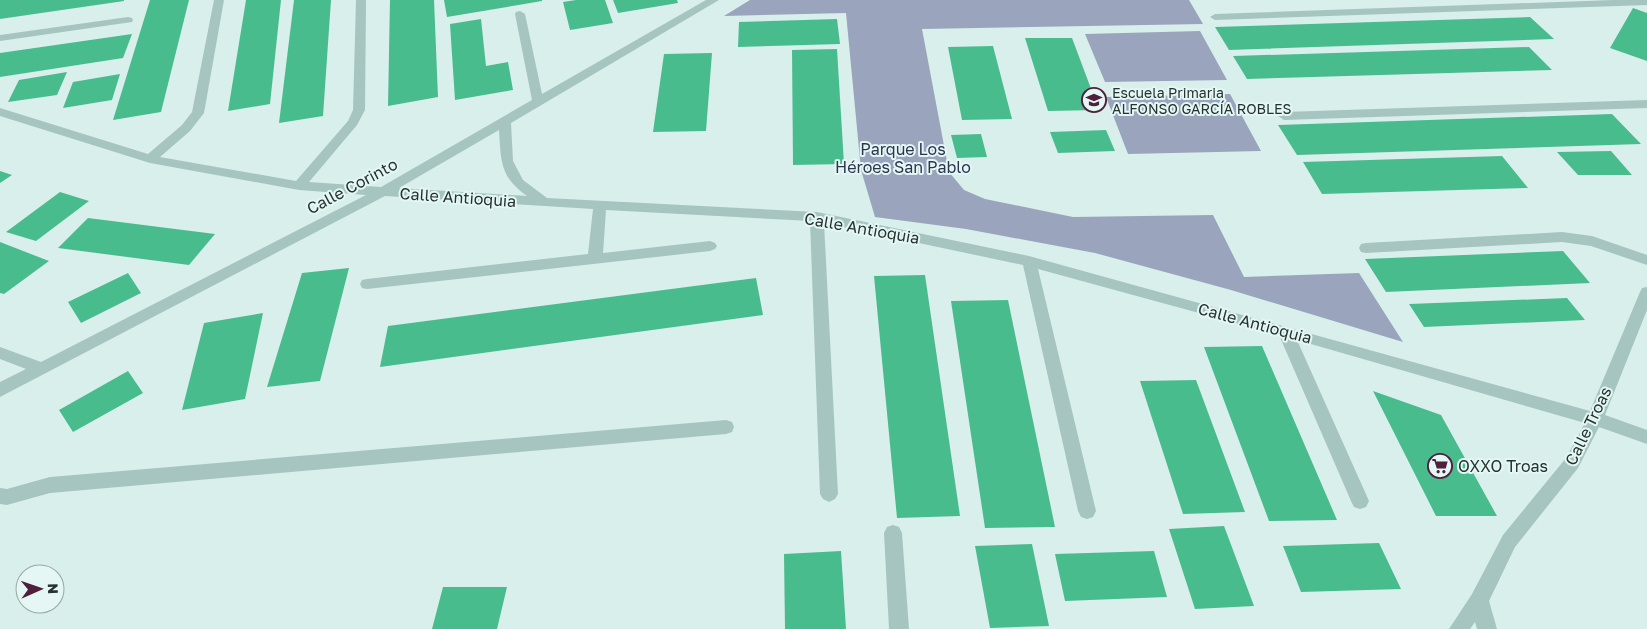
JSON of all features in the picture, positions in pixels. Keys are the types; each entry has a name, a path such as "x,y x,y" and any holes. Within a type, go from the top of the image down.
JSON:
{"street":[{"path":"150,159 186,128 198,114 219,0"},
{"path":"299,186 353,122 359,110 361,0"},
{"name":"Calle Corinto","path":"0,390 382,192 714,0"},
{"path":"1215,17 1647,2"},
{"path":"520,14 538,101"},
{"path":"0,38 128,20"},
{"path":"1284,116 1647,104"},
{"name":"Calle Antioquia","path":"0,112 150,159 299,186 817,217 1028,261 1285,330 1595,419 1647,437"},
{"path":"505,120 507,161 518,183 544,202"},
{"path":"595,259 600,205"},
{"path":"817,217 829,494"},
{"path":"1366,248 1562,237 1592,241 1647,260"},
{"path":"367,284 710,246"},
{"path":"1028,261 1087,511"},
{"name":"Calle Troas","path":"1459,629 1479,600 1509,541 1572,463 1595,419 1647,292"},
{"path":"1285,330 1360,501"},
{"path":"0,353 41,368"},
{"path":"0,496 7,497 50,485 726,427"},
{"path":"893,533 899,629"},
{"path":"1479,600 1487,629"}],"green space":[{"name":"Parque Los Héroes San Pablo","path":"750,0 1189,0 1203,24 922,29 949,172 964,190 985,199 1073,217 1213,215 1244,277 1359,273 1403,342 1231,290 1095,253 966,229 875,217 861,170 846,13 724,16"},
{"path":"1200,31 1227,80 1105,82 1085,34"},
{"path":"1230,94 1261,151 1128,154 1106,97"}],"building":[{"path":"0,0 124,0 124,1 0,19"},
{"path":"150,0 189,0 161,112 113,120"},
{"path":"246,0 281,0 270,104 228,111"},
{"path":"294,0 331,0 323,116 279,123"},
{"path":"390,0 434,0 438,97 388,106"},
{"path":"444,0 542,0 542,1 447,17"},
{"path":"605,0 613,23 570,30 563,2"},
{"path":"613,0 677,0 678,3 618,13"},
{"path":"1633,8 1647,13 1647,61 1610,48"},
{"path":"1530,17 1554,39 1229,50 1215,27"},
{"path":"481,19 486,66 508,62 513,90 455,100 450,24"},
{"path":"837,19 840,44 738,47 739,22"},
{"path":"132,34 123,58 0,77 0,53"},
{"path":"1025,38 1072,38 1099,110 1048,111"},
{"path":"993,46 1012,119 962,120 948,47"},
{"path":"1529,47 1552,70 1247,79 1233,56"},
{"path":"837,49 844,164 793,165 792,50"},
{"path":"712,53 706,131 653,132 664,54"},
{"path":"67,72 57,95 8,102 19,80"},
{"path":"120,74 112,100 63,108 73,82"},
{"path":"1612,114 1641,144 1297,155 1278,125"},
{"path":"1106,130 1115,151 1058,153 1050,132"},
{"path":"981,134 987,157 957,158 951,135"},
{"path":"1611,151 1632,175 1578,175 1557,152"},
{"path":"1502,156 1528,188 1322,194 1303,162"},
{"path":"0,171 12,175 0,183"},
{"path":"60,192 89,201 36,241 6,232"},
{"path":"88,218 215,234 189,265 58,248"},
{"path":"0,242 49,261 4,294 0,293"},
{"path":"1563,251 1590,283 1386,292 1365,259"},
{"path":"349,268 320,381 267,387 302,273"},
{"path":"128,273 141,293 81,323 68,302"},
{"path":"925,275 960,516 897,518 874,276"},
{"path":"756,278 763,315 380,367 388,326"},
{"path":"1567,298 1585,320 1424,327 1409,304"},
{"path":"1008,300 1055,527 985,528 951,301"},
{"path":"263,313 245,399 182,410 204,323"},
{"path":"1262,346 1337,520 1269,521 1204,347"},
{"path":"128,371 143,393 73,432 59,410"},
{"path":"1196,380 1245,512 1183,514 1140,381"},
{"name":"OXXO Troas","path":"1373,391 1441,415 1497,516 1436,516"},
{"path":"1224,526 1254,606 1195,609 1169,529"},
{"path":"1379,543 1401,589 1301,592 1283,546"},
{"path":"1032,544 1049,626 990,628 975,546"},
{"path":"841,551 846,629 785,629 784,554"},
{"path":"1154,551 1167,597 1065,601 1055,554"},
{"path":"443,587 507,587 497,629 432,629"}],"place":[{"name":"Escuela Primaria ALFONSO GARCÍA ROBLES","path":"1094,100"},
{"name":"OXXO Troas","path":"1440,466"}]}
